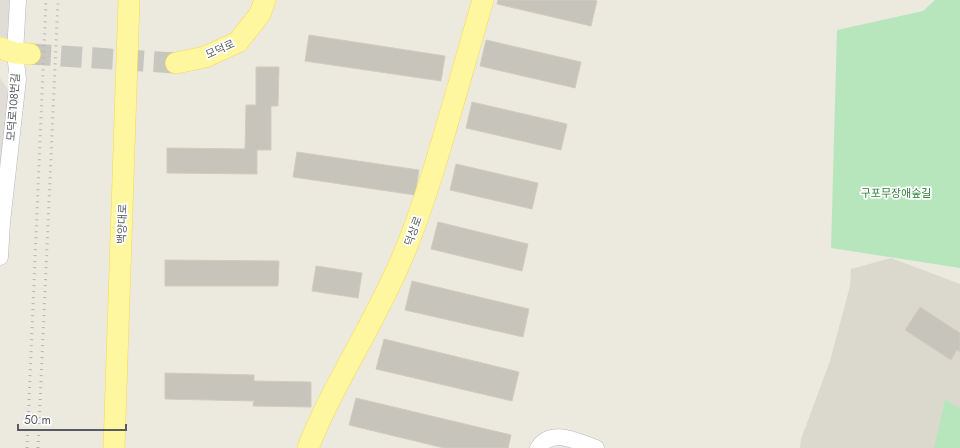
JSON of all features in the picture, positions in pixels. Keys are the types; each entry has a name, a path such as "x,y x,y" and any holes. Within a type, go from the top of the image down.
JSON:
{"main road":[{"name":"백양대로","path":"114,448 128,0"},
{"name":"모덕로","path":"176,62 205,57 238,42 260,14 265,0"},
{"name":"덕상로","path":"308,448 316,426 386,294 413,232 446,129 483,0"}],"street":[{"name":"모덕로108번길","path":"0,257 1,222 18,79 15,52 18,0"},
{"path":"538,448 540,443 555,436 567,438 596,448"}],"shaded area":[{"path":"0,0 14,0 10,32 7,38 0,36"},
{"path":"0,78 11,94 0,197"},
{"path":"891,258 960,284 960,448 800,448 801,439 830,361 850,286 851,269"}],"green space":[{"name":"구포무장애숲길","path":"935,0 960,0 960,268 831,248 837,30 923,11"},
{"path":"945,399 960,409 960,448 934,448"}],"building":[{"path":"498,0 597,1 591,26 497,4"},
{"path":"309,35 445,56 441,81 305,61"},
{"path":"486,40 581,62 575,88 480,66"},
{"path":"256,67 279,67 278,106 271,106 271,150 257,150 257,174 167,173 167,148 245,149 246,105 256,105"},
{"path":"472,102 567,124 561,150 466,128"},
{"path":"297,152 419,170 415,195 293,177"},
{"path":"456,164 538,183 532,209 450,190"},
{"path":"438,222 528,244 522,271 431,249"},
{"path":"165,260 279,261 278,286 165,286"},
{"path":"316,266 362,273 358,298 312,291"},
{"path":"412,281 529,309 523,337 405,310"},
{"path":"920,307 960,333 960,352 957,350 951,360 905,330"},
{"path":"384,339 519,372 512,401 376,369"},
{"path":"165,373 254,375 254,381 311,382 311,407 253,406 254,401 165,399"},
{"path":"356,398 511,435 508,448 444,448 349,425"}],"tunnel":[{"path":"30,54 176,63"}],"railway":[{"path":"27,448 46,0"},
{"path":"38,448 58,0"}]}
